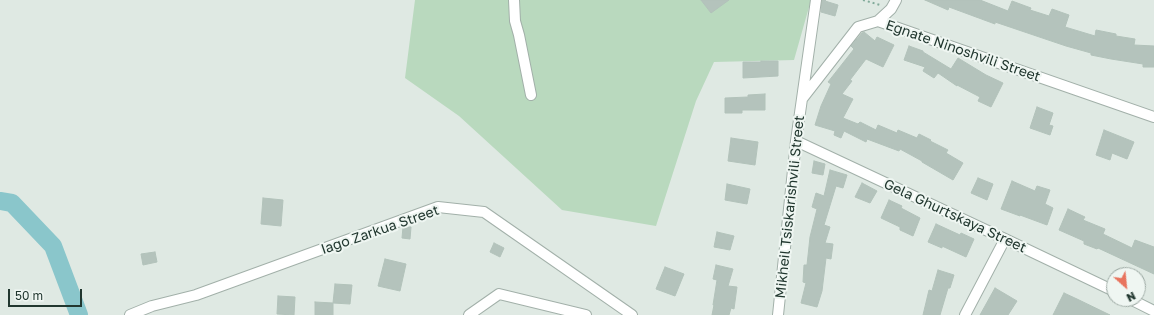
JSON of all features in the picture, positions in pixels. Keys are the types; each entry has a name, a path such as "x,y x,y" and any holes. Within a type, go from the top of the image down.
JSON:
{"street":[{"path":"514,0 515,21 531,95"},
{"name":"Mikheil Tsiskarishvili Street","path":"778,315 796,141 816,0"},
{"path":"878,21 891,9 896,0"},
{"name":"Egnate Ninoshvili Street","path":"802,99 858,27 878,21 1154,117"},
{"name":"Gela Ghurtskaya Street","path":"796,141 1106,287"},
{"name":"Iago Zarkua Street","path":"130,315 152,306 196,295 438,207 484,212 632,315"},
{"path":"965,315 1005,239"},
{"path":"470,315 499,294 586,315"}],"path":[{"path":"863,0 891,9"}],"green space":[{"path":"415,0 811,0 794,60 714,62 696,101 656,226 562,210 459,116 405,78"}],"building":[{"path":"701,0 729,0 711,13"},
{"path":"822,0 838,5 835,16 821,12"},
{"path":"925,0 980,0 1008,11 1012,1 1031,8 1030,10 1049,16 1052,9 1069,15 1065,27 1095,36 1096,30 1116,34 1116,36 1135,39 1134,45 1154,46 1154,67 1143,67 1143,64 1091,55 1091,53 995,22 995,24 949,7 948,10"},
{"path":"864,32 875,41 877,37 894,45 883,67 866,59 850,80 852,81 842,94 853,99 843,118 858,124 860,122 876,130 878,125 897,133 898,130 917,138 919,134 931,140 930,141 948,150 946,153 963,163 953,180 900,149 899,151 867,139 866,142 844,131 841,138 834,135 835,131 815,125 821,106 831,84 828,82 854,49 851,46"},
{"path":"909,46 923,51 951,69 958,58 986,75 1003,83 991,107 978,101 980,97 957,86 938,73 934,78 923,71 925,67 904,60"},
{"path":"778,61 778,76 743,78 743,62"},
{"path":"765,94 765,110 742,110 742,113 725,113 725,98 748,97 748,95"},
{"path":"1037,107 1053,113 1049,125 1053,126 1050,135 1030,128"},
{"path":"1104,130 1134,142 1127,159 1112,153 1110,160 1096,155"},
{"path":"731,138 758,142 755,165 728,161"},
{"path":"814,161 825,164 823,175 812,173"},
{"path":"830,170 847,175 843,188 836,186 824,225 830,227 825,243 833,244 831,259 826,258 822,291 817,307 801,303 806,283 803,282 804,265 807,265 810,237 817,209 812,207 816,193 824,196"},
{"path":"978,178 993,184 987,200 971,193"},
{"path":"1012,181 1035,191 1037,186 1050,190 1045,204 1053,208 1047,225 1001,209"},
{"path":"862,183 877,191 870,203 855,197"},
{"path":"727,184 750,189 747,204 725,200"},
{"path":"263,198 283,200 281,226 261,224"},
{"path":"889,200 902,206 901,208 920,218 913,236 900,230 900,227 881,218"},
{"path":"1068,209 1085,217 1083,220 1105,229 1103,234 1132,248 1135,240 1154,247 1154,274 1146,270 1146,267 1139,267 1098,248 1097,249 1084,244 1084,241 1059,230"},
{"path":"936,224 960,235 961,233 974,239 966,257 942,246 942,248 928,242"},
{"path":"403,227 411,227 410,239 402,238"},
{"path":"717,232 734,236 730,250 714,247"},
{"path":"494,243 504,248 500,257 490,252"},
{"path":"155,252 157,262 143,265 141,254"},
{"path":"385,259 406,264 400,291 378,286"},
{"path":"716,265 733,269 728,286 737,287 734,309 731,308 729,315 712,315 717,280 713,279"},
{"path":"665,267 684,274 675,296 656,289"},
{"path":"938,270 954,275 950,288 948,288 940,315 923,315 929,290 932,291"},
{"path":"335,284 352,285 350,304 333,303"},
{"path":"995,288 1017,301 1008,315 980,315"},
{"path":"1064,293 1077,299 1110,315 1053,315"},
{"path":"278,296 295,297 294,315 277,314"},
{"path":"315,302 333,303 333,315 315,315"}],"waterway":[{"path":"0,201 12,203 53,246 79,315"}]}
